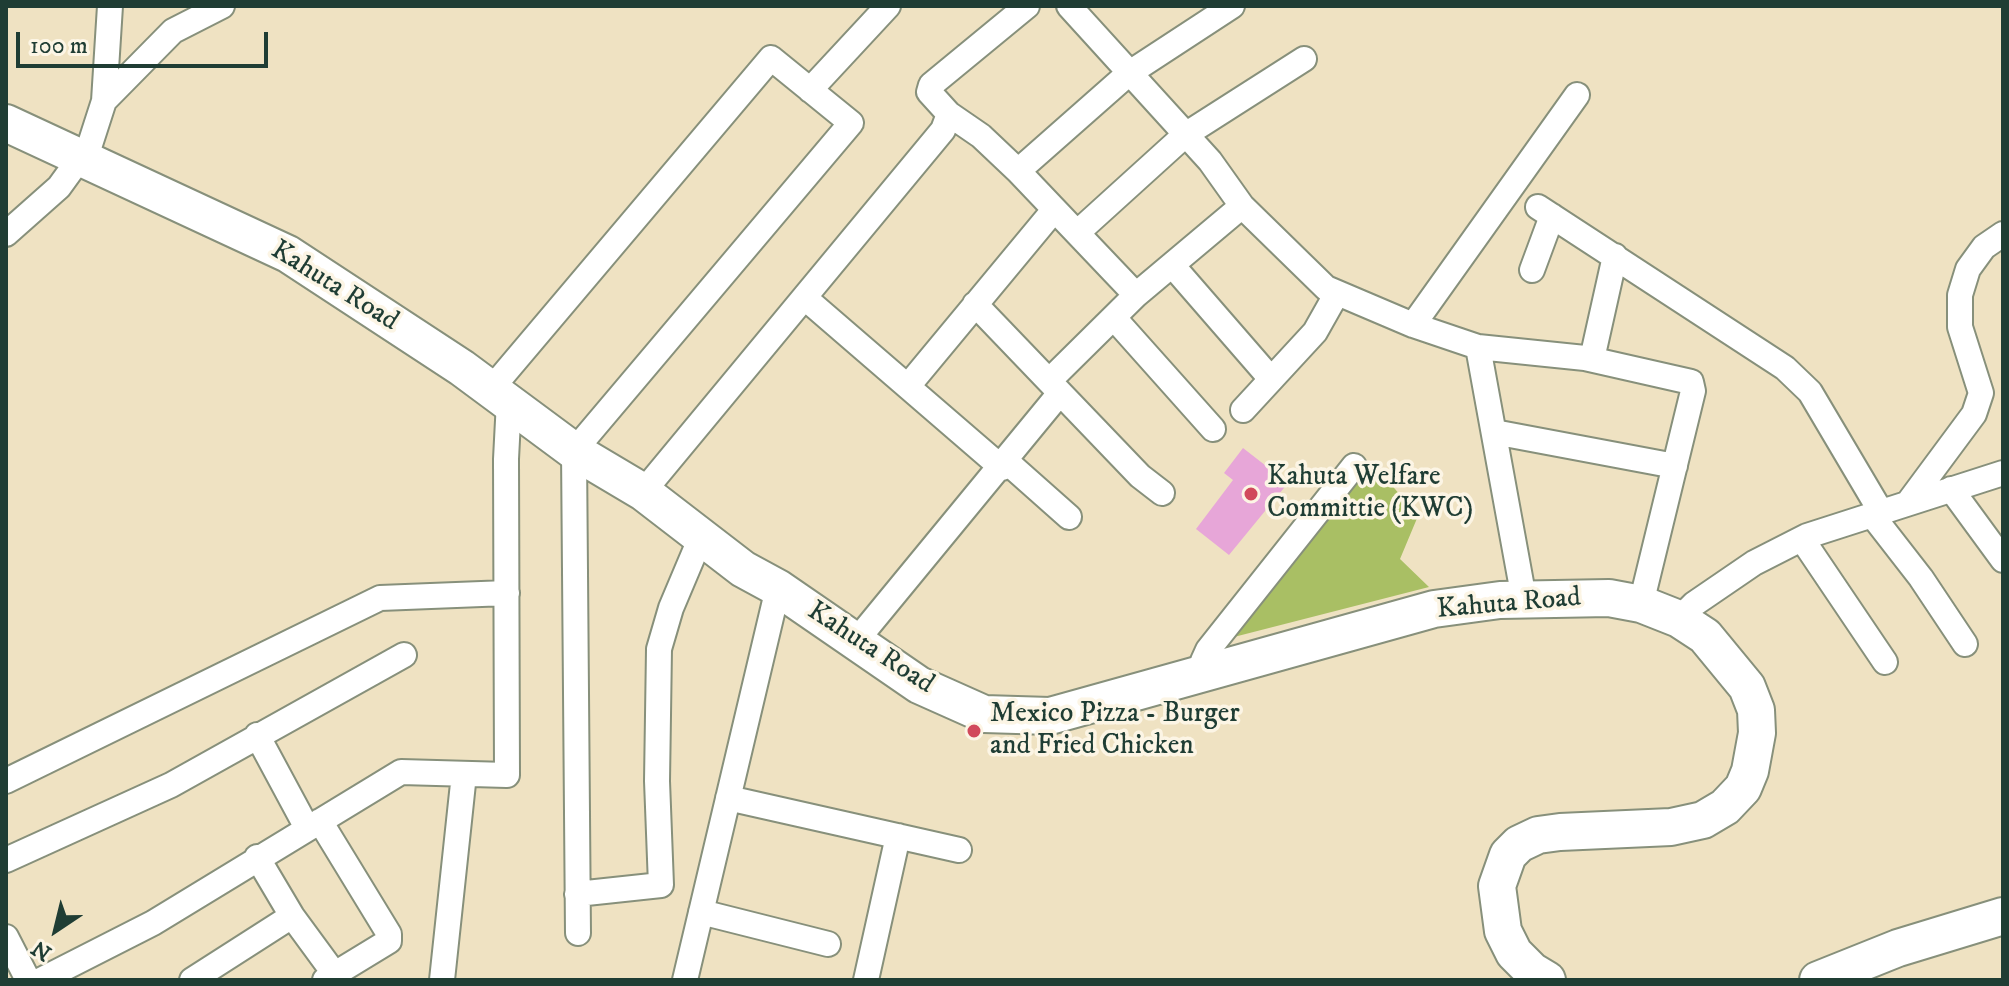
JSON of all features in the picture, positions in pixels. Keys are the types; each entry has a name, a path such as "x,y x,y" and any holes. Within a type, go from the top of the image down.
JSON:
{"highway":[{"name":"Kahuta Road","path":"6,123 288,254 500,395 574,451 643,492 743,569 778,588 919,685 984,714 1050,716 1434,609 1524,599 1609,598 1641,604 1679,619 1705,636 1747,687 1756,710 1757,733 1750,771 1743,788 1725,807 1703,820 1671,827 1538,835 1519,844 1508,855 1497,886 1503,931 1514,953 1532,971 1547,980"},
{"path":"1818,980 1898,948 2003,916"}],"street":[{"path":"6,234 59,187 82,159 104,101 110,6"},
{"path":"104,101 173,31 222,6"},
{"path":"810,90 888,6"},
{"path":"1027,6 931,85 929,92 949,114 981,136 1018,171 1136,295"},
{"path":"1069,6 1210,161 1242,206 1302,269 1337,293 1413,325 1478,347 1592,359 1691,382 1693,391 1641,604"},
{"path":"1018,171 1128,74 1232,6"},
{"path":"41,980 153,923 401,772 507,775 507,593 500,395 771,58 851,123 574,451 578,933"},
{"path":"1078,232 1185,135 1304,59"},
{"path":"1413,325 1577,95"},
{"path":"643,492 943,130 949,114"},
{"path":"856,641 1004,465 1055,387 1114,318 1136,295 1242,206"},
{"path":"908,386 1054,210"},
{"path":"1532,270 1545,212 1774,360 1810,392 1876,513 1965,644"},
{"path":"1908,503 1974,414 1981,393 1960,327 1960,295 1976,258 1984,247 2003,234"},
{"path":"1592,359 1615,256"},
{"path":"1172,265 1271,379"},
{"path":"1243,410 1315,332 1337,293"},
{"path":"805,298 1069,517"},
{"path":"975,304 1140,476 1162,493"},
{"path":"1114,318 1213,429"},
{"path":"1478,347 1524,599"},
{"path":"1494,432 1675,466"},
{"path":"1204,673 1203,661 1208,650 1354,466"},
{"path":"1679,619 1694,604 1754,563 1802,539 2003,473"},
{"path":"1951,489 2003,560"},
{"path":"577,894 661,885 657,781 659,649 671,608 701,537"},
{"path":"1802,539 1885,662"},
{"path":"685,980 778,588"},
{"path":"6,781 380,598 507,593"},
{"path":"6,860 171,785 404,655"},
{"path":"257,735 389,934 389,941 333,978 257,857"},
{"path":"442,980 464,774"},
{"path":"728,798 959,850"},
{"path":"866,980 898,836"},
{"path":"701,912 828,944"},
{"path":"192,980 292,916"},
{"path":"8,946 28,980"}],"green space":[{"path":"1372,462 1418,516 1400,559 1429,587 1230,638 1344,491"}],"building":[{"name":"Kahuta Welfare Committie (KWC)","path":"1243,448 1288,483 1229,555 1196,529 1233,480 1224,473"}],"place":[{"name":"Kahuta Welfare Committie (KWC)","path":"1251,494"},
{"name":"Mexico Pizza - Burger and Fried Chicken","path":"974,731"}]}
